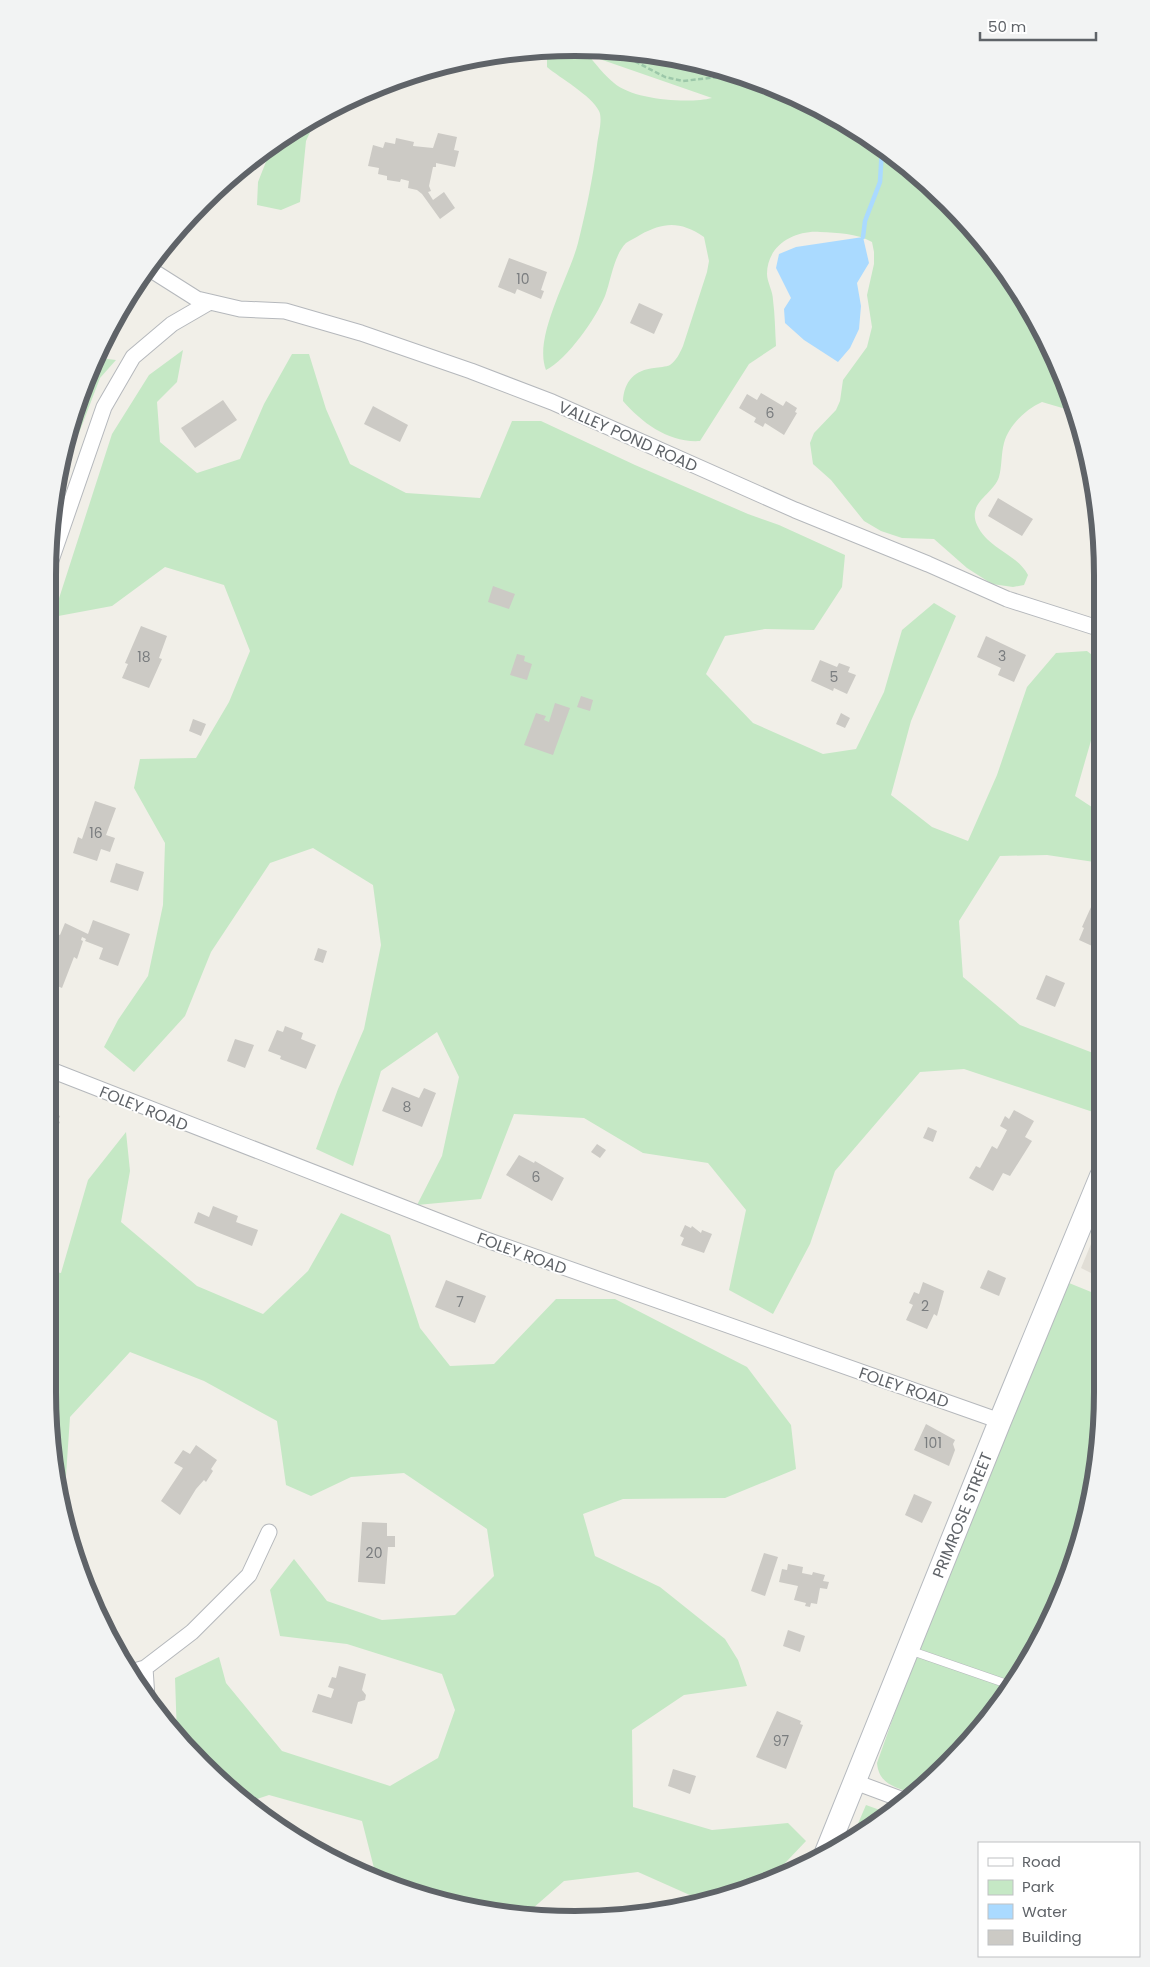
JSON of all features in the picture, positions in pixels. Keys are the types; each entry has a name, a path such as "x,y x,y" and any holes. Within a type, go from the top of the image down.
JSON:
{"main road":[{"name":"PRIMROSE STREET","path":"830,1843 1094,1193"}],"street":[{"name":"VALLEY POND ROAD","path":"154,272 197,299 240,309 284,311 361,333 471,371 552,402 795,510 928,564 1007,599 1094,627"},
{"path":"57,543 104,408 133,357 172,324 210,302"},
{"name":"FOLEY ROAD","path":"56,1072 484,1239 1000,1421"},
{"path":"138,1670 192,1632 250,1575 269,1532"},
{"path":"856,1782 898,1798"}],"lane":[{"path":"907,1650 1004,1683"}],"path":[{"path":"629,59 665,78 683,81 719,77"}],"shaded area":[{"path":"1094,1237 1094,1274 1081,1268"}],"green space":[{"path":"589,56 614,83 623,89 647,97 662,99 690,101 712,98 592,57 676,66 742,84 774,96 834,126 891,163 942,208 987,259 1024,316 1054,376 1066,409 1042,402 1019,418 1006,436 999,477 975,510 977,525 982,533 995,546 1017,561 1028,575 1024,585 1013,587 992,584 967,568 934,539 902,538 881,531 864,521 831,480 813,464 810,443 814,433 836,410 840,401 843,380 867,347 872,327 867,295 874,264 874,252 872,242 866,239 847,234 811,232 792,237 777,247 768,264 767,274 773,297 776,346 749,364 700,441 678,439 657,430 639,417 623,401 628,382 636,374 647,369 670,365 676,359 683,346 709,261 704,237 687,228 672,225 664,226 649,231 626,243 618,254 605,296 595,315 572,348 546,370 543,357 544,341 554,307 578,243 591,182 601,118 599,111 590,99 547,67 547,57"},
{"path":"312,129 306,141 300,202 281,210 257,205 258,182 268,157"},
{"path":"183,350 177,382 157,402 160,442 197,473 240,459 264,404 292,354 309,354 326,409 350,464 406,493 480,498 512,421 541,421 635,465 748,514 779,525 845,555 842,587 814,630 765,629 725,636 706,674 753,723 823,754 856,749 884,692 902,630 934,603 956,616 911,721 891,795 932,827 968,841 997,775 1027,687 1056,653 1087,651 1094,656 1094,730 1075,796 1094,808 1094,862 1047,855 1000,856 959,921 963,977 1020,1025 1094,1053 1093,1112 964,1069 920,1072 835,1171 810,1244 773,1314 729,1290 746,1210 708,1163 643,1153 584,1118 514,1114 481,1199 417,1205 442,1156 459,1077 437,1032 381,1071 353,1166 316,1149 338,1089 364,1029 381,945 373,885 313,848 270,863 211,952 185,1016 134,1072 104,1047 118,1020 148,976 163,905 165,843 134,788 140,759 196,758 229,702 250,651 224,585 165,567 112,606 56,616 56,608 112,434 149,375"},
{"path":"104,359 116,360 100,378 79,433 76,435 84,408"},
{"path":"126,1132 130,1171 121,1222 197,1286 263,1314 308,1271 341,1213 390,1235 420,1328 450,1366 494,1364 556,1299 615,1299 747,1367 791,1425 796,1469 725,1498 623,1499 583,1514 595,1556 660,1587 725,1639 738,1660 747,1686 684,1695 632,1730 633,1807 712,1830 788,1823 806,1841 780,1868 742,1883 694,1897 638,1872 564,1881 532,1909 474,1901 408,1883 373,1869 374,1868 362,1821 269,1795 254,1800 208,1759 177,1724 175,1678 219,1657 226,1683 282,1751 390,1786 438,1758 455,1710 442,1674 347,1644 280,1636 270,1590 294,1559 327,1601 382,1620 455,1615 494,1576 487,1529 404,1473 351,1477 311,1496 286,1485 277,1421 204,1381 130,1352 70,1417 65,1488 57,1426 56,1272 61,1273 88,1180"},
{"path":"1069,1283 1094,1293 1093,1426 1089,1460 1076,1526 1054,1591 1024,1651 987,1708 942,1759 906,1791 885,1781 878,1770 877,1763 909,1673"},
{"path":"866,1805 881,1811 863,1823 857,1827"}],"water":[{"path":"863,237 869,263 857,283 861,306 859,329 850,348 838,362 804,340 785,323 784,309 791,298 776,268 779,254 796,247"}],"building":[{"path":"438,133 457,137 454,150 459,151 455,167 436,163 436,167 433,167 429,186 431,191 428,192 433,200 444,192 455,208 440,219 422,194 417,190 408,188 409,181 401,179 400,182 387,180 387,176 378,174 379,168 368,166 373,145 383,148 385,142 395,144 396,138 414,142 413,146 433,148"},
{"path":"509,258 547,272 541,290 544,291 541,299 517,289 515,294 498,287"},
{"path":"639,303 663,314 654,334 630,323"},
{"path":"761,393 783,406 786,401 797,408 795,412 797,413 784,435 765,423 763,427 754,422 756,418 739,408 747,394 757,400"},
{"path":"223,400 237,420 195,448 181,428"},
{"path":"373,406 408,425 400,442 364,424"},
{"path":"998,498 1033,519 1022,536 988,516"},
{"path":"493,586 515,594 509,609 488,602"},
{"path":"141,626 167,636 159,658 162,659 149,688 122,678 128,664 125,663"},
{"path":"986,636 1026,655 1014,682 998,675 1001,668 977,657"},
{"path":"517,654 525,656 524,661 532,664 527,680 510,675"},
{"path":"820,660 837,667 839,663 850,667 848,672 856,675 847,694 834,688 833,691 811,681"},
{"path":"581,696 593,700 590,711 577,707"},
{"path":"555,703 570,708 553,755 524,745 536,713 546,716 544,720 549,722"},
{"path":"841,713 850,718 845,728 836,724"},
{"path":"193,719 206,724 201,736 189,731"},
{"path":"95,801 116,808 106,835 115,838 110,852 101,849 97,861 73,853 78,837 82,839"},
{"path":"116,863 144,872 138,891 110,882"},
{"path":"1094,900 1094,947 1079,940 1084,928 1082,927"},
{"path":"93,920 130,934 118,966 99,959 103,948 85,941 86,939 82,937 81,940 83,941 77,959 74,957 62,988 56,986 56,934 60,935 65,923 88,934"},
{"path":"318,948 327,951 323,963 314,960"},
{"path":"1046,975 1065,983 1055,1007 1036,999"},
{"path":"285,1026 303,1033 301,1039 316,1045 306,1069 280,1059 281,1056 268,1051 277,1030 283,1032"},
{"path":"235,1039 254,1045 245,1068 227,1061"},
{"path":"392,1087 419,1098 424,1088 436,1093 422,1127 382,1111"},
{"path":"1014,1110 1034,1121 1025,1137 1032,1141 1010,1176 1003,1173 993,1191 969,1178 976,1166 980,1168 992,1146 997,1149 1007,1130 1000,1126 1005,1116 1009,1119"},
{"path":"56,1114 60,1116 58,1121 60,1122 56,1130"},
{"path":"928,1127 937,1131 933,1142 923,1138"},
{"path":"597,1144 606,1150 600,1158 591,1152"},
{"path":"519,1155 534,1163 535,1161 564,1178 552,1201 506,1175"},
{"path":"213,1206 238,1216 236,1222 258,1230 252,1246 194,1223 198,1212 209,1217"},
{"path":"685,1225 691,1228 692,1226 701,1233 702,1230 712,1234 704,1253 681,1245 684,1238 680,1236"},
{"path":"988,1270 1006,1278 999,1296 980,1288"},
{"path":"446,1280 486,1296 475,1323 435,1307"},
{"path":"923,1282 944,1291 937,1316 934,1314 927,1329 906,1320 913,1305 909,1303 914,1292 919,1294"},
{"path":"926,1424 955,1440 953,1444 955,1450 949,1466 914,1450"},
{"path":"196,1445 217,1460 206,1482 204,1480 196,1489 180,1515 161,1501 183,1468 174,1463 183,1450 190,1454"},
{"path":"914,1494 932,1502 922,1523 905,1515"},
{"path":"362,1522 387,1523 387,1536 395,1536 395,1547 388,1547 385,1584 358,1582"},
{"path":"764,1553 778,1557 765,1596 751,1591"},
{"path":"788,1564 803,1567 802,1573 812,1575 813,1572 825,1575 823,1581 829,1582 827,1589 820,1588 817,1604 811,1603 810,1607 805,1606 806,1603 794,1600 798,1586 779,1582 782,1569 787,1570"},
{"path":"788,1630 805,1636 800,1652 783,1646"},
{"path":"1033,1630 1035,1631 1024,1651 1021,1657"},
{"path":"339,1666 366,1674 362,1690 366,1695 365,1700 358,1702 352,1724 312,1712 318,1694 331,1698 334,1689 328,1687 332,1677 336,1678"},
{"path":"777,1711 801,1721 800,1724 803,1725 786,1769 756,1757"},
{"path":"673,1769 696,1776 690,1794 668,1786"}],"waterway":[{"path":"863,237 865,221 880,182 881,157"}]}
